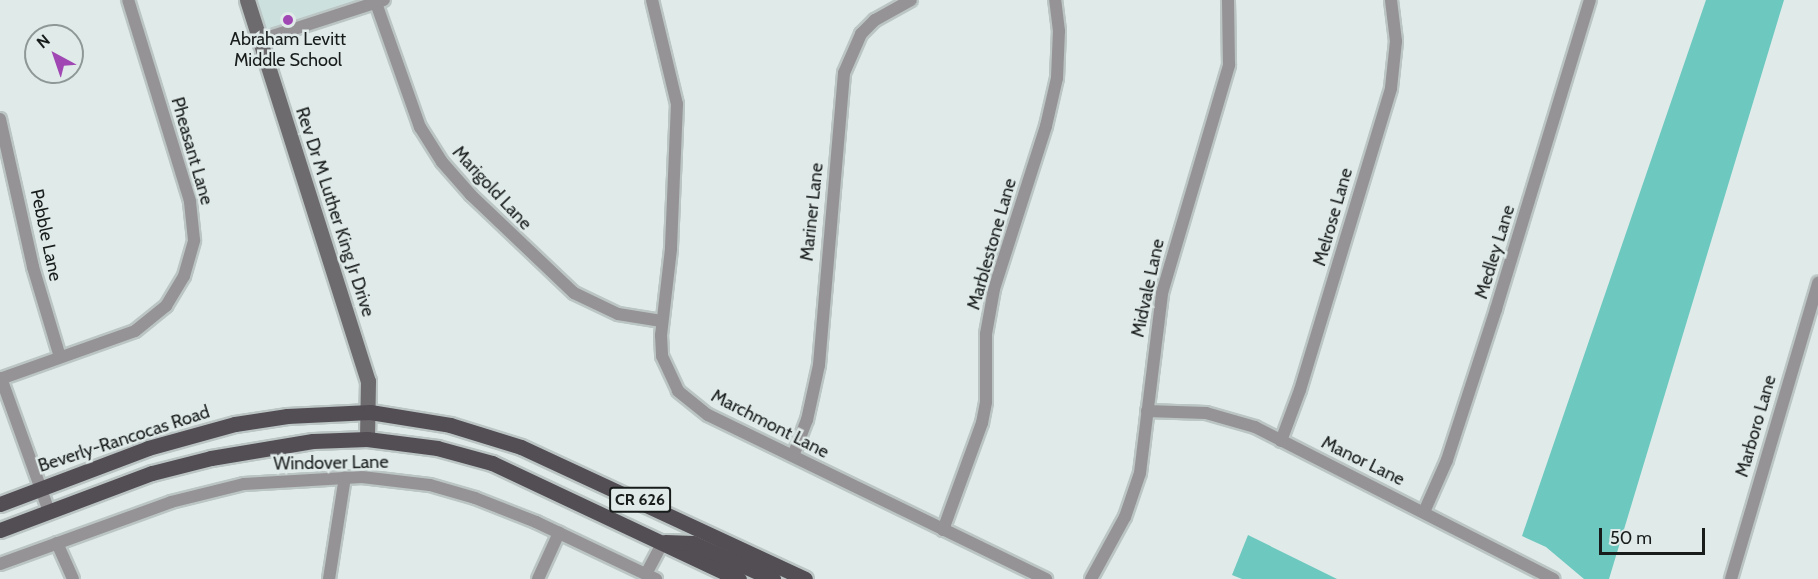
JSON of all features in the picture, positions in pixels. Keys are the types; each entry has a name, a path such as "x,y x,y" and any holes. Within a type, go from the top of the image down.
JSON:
{"main road":[{"name":"Beverly-Rancocas Road","path":"0,504 148,448 235,423 287,416 370,412 450,425 521,447 799,578"},
{"name":"CR 626","path":"0,530 152,473 211,458 311,441 367,439 437,448 492,463 739,579"},
{"path":"663,542 693,543 773,579"}],"street":[{"name":"Pheasant Lane","path":"1,379 115,339 152,321 178,290 194,240 185,182 128,0"},
{"name":"Rev Dr M Luther King Jr Drive","path":"247,0 368,381 370,412 367,439"},
{"name":"Marchmont Lane","path":"652,0 674,80 678,120 671,249 661,321 662,356 678,391 708,415 1046,579"},
{"name":"Mariner Lane","path":"794,456 819,365 844,73 861,34 875,20 911,0"},
{"name":"Marblestone Lane","path":"943,530 982,423 986,402 986,334 994,289 1046,126 1057,78 1059,31 1055,0"},
{"name":"Midvale Lane","path":"1091,579 1125,517 1140,473 1162,293 1228,65 1231,21 1228,0"},
{"name":"Melrose Lane","path":"1281,441 1300,390 1391,88 1396,41 1391,0"},
{"name":"Medley Lane","path":"1424,512 1447,460 1496,309 1590,0"},
{"path":"260,40 380,1"},
{"name":"Marigold Lane","path":"380,1 420,127 442,162 471,195 574,293 618,314 661,321"},
{"name":"Pebble Lane","path":"0,119 33,267 60,357"},
{"name":"Marboro Lane","path":"1731,579 1818,283"},
{"path":"1,379 49,511"},
{"name":"Manor Lane","path":"1147,411 1222,416 1281,441 1553,579"},
{"path":"328,579 345,477"},
{"name":"Windover Lane","path":"0,564 171,502 244,484 345,477 430,485 496,505 651,577"},
{"path":"538,579 559,533"},
{"path":"651,577 663,542"},
{"path":"57,543 73,579"}],"shaded area":[{"name":"Abraham Levitt Middle School","path":"247,0 387,0 260,40"},
{"path":"1706,0 1784,0 1609,579 1584,579 1546,547 1522,536"},
{"path":"1248,535 1337,579 1242,579 1232,575"}],"place":[{"name":"Abraham Levitt Middle School","path":"288,20"}]}
